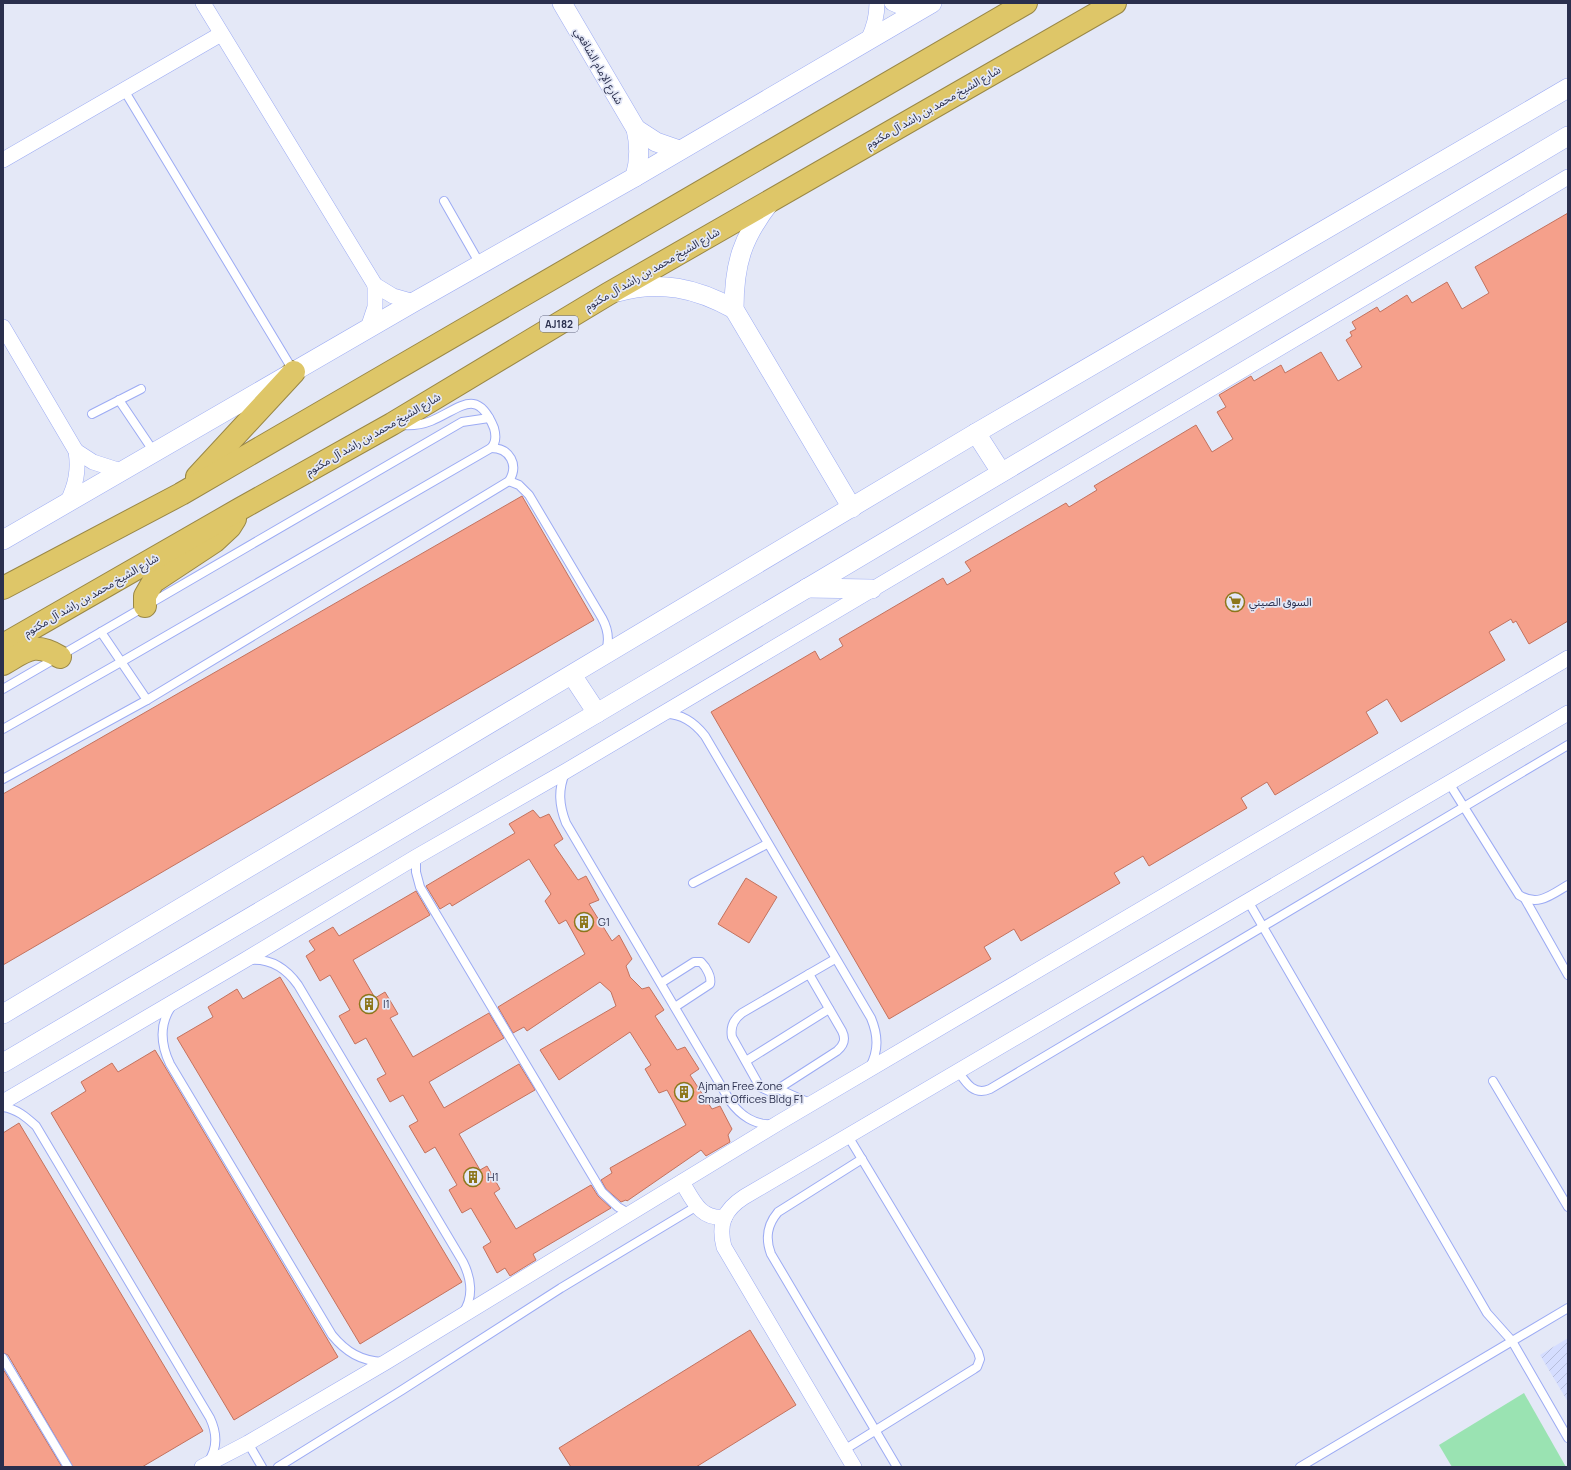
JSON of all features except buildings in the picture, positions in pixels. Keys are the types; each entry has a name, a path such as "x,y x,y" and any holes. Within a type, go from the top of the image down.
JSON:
{"highway":[{"path":"3,588 181,494 1026,3"},
{"name":"شارع الشيخ محمد بن راشد آل مكتوم","path":"3,646 240,509 392,424 608,294 1115,3"},
{"path":"181,494 294,372"},
{"path":"144,606 145,596 154,582 223,535 230,527 240,509"},
{"path":"3,664 24,652 36,648 48,650 60,657"}],"street":[{"path":"203,3 375,285 393,296 414,302"},
{"name":"شارع الإمام الشافعي","path":"562,3 636,129 640,153 635,177"},
{"path":"868,40 877,16 877,3"},
{"path":"892,3 906,9 925,7"},
{"path":"3,540 368,328 635,177 925,7"},
{"path":"3,160 221,34"},
{"path":"3,1014 976,433 1568,88"},
{"name":"شارع الإمام الشافعي","path":"636,129 656,142 679,150"},
{"path":"3,1063 597,713 1568,136"},
{"path":"3,1102 416,857 566,771 1568,177"},
{"path":"734,310 734,286 738,262 746,239 757,218 772,200"},
{"path":"368,328 375,307 375,285"},
{"path":"608,294 630,288 651,286 673,287 694,291 715,299 734,310 852,508"},
{"path":"3,327 76,451 78,462 76,483 67,503"},
{"path":"976,433 1001,472"},
{"path":"76,451 93,462 121,471"},
{"path":"807,588 872,589"},
{"path":"202,1467 248,1443 386,1362 780,1122 1568,658"},
{"path":"572,675 597,713"},
{"path":"854,1467 724,1247 721,1230 725,1217 731,1207 744,1197 1568,712"},
{"path":"682,1182 697,1206 706,1214 712,1217 725,1217"}],"lane":[{"path":"124,90 294,372"},
{"path":"444,201 481,265"},
{"path":"92,414 141,389"},
{"path":"119,400 154,452"},
{"path":"3,729 494,445 495,434 485,410 481,406 469,404 463,405 425,424 408,426 392,424"},
{"path":"3,689 462,422 466,420 489,418"},
{"path":"3,779 147,700 509,481 513,471 513,463 510,457 505,451 499,448 491,448"},
{"path":"509,481 519,485 528,495 607,626 609,636 606,654"},
{"path":"101,632 147,700"},
{"path":"659,715 677,715 685,718 699,729 871,1018 878,1039 877,1050 869,1070"},
{"path":"958,1071 970,1088 980,1091 990,1089 1568,745"},
{"path":"566,771 560,792 560,802 566,823 736,1109 752,1120 761,1123 770,1124 780,1122"},
{"path":"1449,783 1514,890 1519,895 1525,899 1533,901 1540,900 1568,885"},
{"path":"693,883 767,844"},
{"path":"416,857 416,872 420,887 602,1192 618,1208 631,1214"},
{"path":"1525,899 1568,975"},
{"path":"1248,901 1488,1313 1512,1342 1568,1438"},
{"path":"809,974 844,1035 843,1044 841,1048 778,1089 769,1091 760,1087 732,1037 732,1026 734,1020 742,1013 809,974 836,959"},
{"path":"244,960 260,960 275,964 292,976 302,992 463,1262 470,1281 470,1291 469,1301 459,1318"},
{"path":"661,983 694,962 701,962 703,965 710,978 710,984 675,1007"},
{"path":"174,1001 166,1016 162,1032 162,1043 170,1064 332,1335 355,1356 365,1360 386,1362"},
{"path":"746,1061 829,1009"},
{"path":"1493,1081 1568,1207"},
{"path":"778,1089 812,1104"},
{"path":"3,1107 18,1112 28,1118 36,1126 210,1418 216,1435 216,1444 209,1461 202,1467"},
{"path":"844,1450 974,1369 980,1363 978,1352 848,1136"},
{"path":"862,1159 778,1212 770,1223 767,1237 771,1254 897,1467"},
{"path":"278,1467 402,1390 561,1288 697,1206"},
{"path":"1304,1466 1568,1309"},
{"path":"3,1358 68,1467"},
{"path":"248,1443 262,1467"}],"shaded area":[{"path":"1568,1338 1568,1402 1540,1355"}],"green space":[{"path":"1524,1393 1566,1467 1452,1467 1439,1445"}],"place":[{"name":"السوق الصيني","path":"1235,602"},
{"name":"G1","path":"584,922"},
{"name":"I1","path":"369,1004"},
{"name":"Ajman Free Zone Smart Offices Bldg F1","path":"684,1092"},
{"name":"H1","path":"473,1177"}]}
